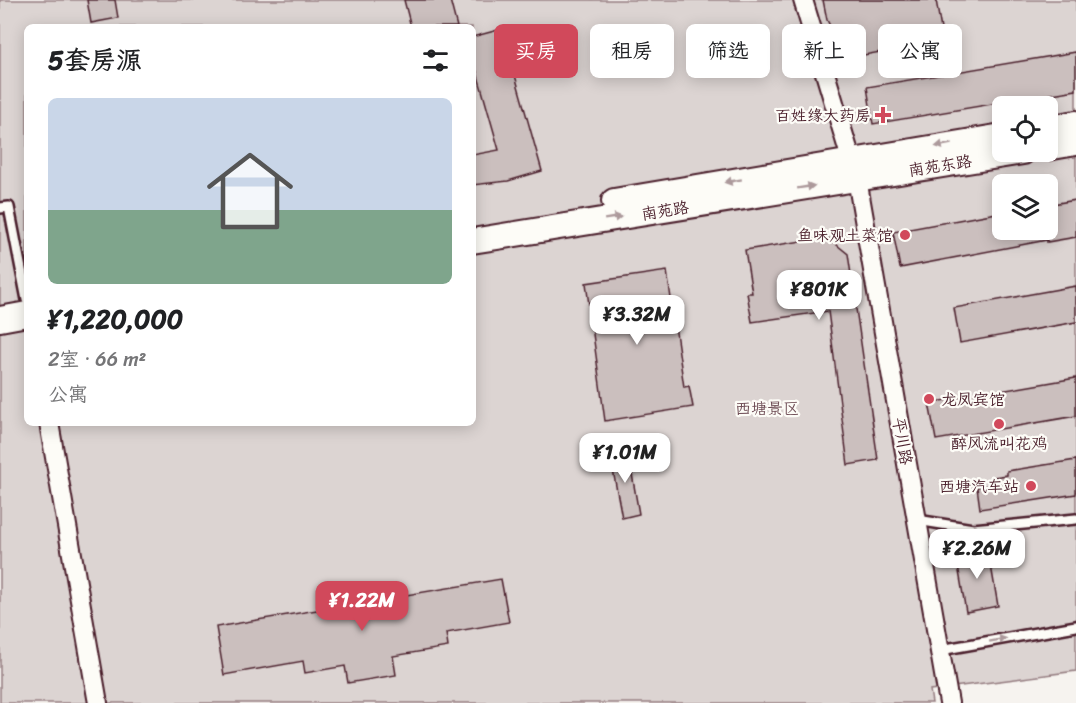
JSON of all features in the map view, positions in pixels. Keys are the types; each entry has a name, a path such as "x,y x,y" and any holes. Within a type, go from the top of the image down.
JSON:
{"main road":[{"path":"1058,126 1076,123"},
{"name":"南苑东路","path":"855,170 992,138"},
{"path":"1058,146 1076,143"},
{"name":"南苑东路","path":"855,170 992,155"},
{"name":"南苑路","path":"476,224 855,170"},
{"name":"南苑路","path":"476,240 855,170"},
{"path":"0,302 24,298"},
{"path":"0,319 24,315"}],"street":[{"name":"平川路","path":"803,0 855,170 949,703"},
{"path":"50,426 99,703"}],"lane":[{"path":"0,208 9,207 24,283"},
{"path":"917,520 973,529 1076,519"},
{"path":"940,650 1076,626"}],"green space":[{"name":"西塘景区","path":"0,0 1076,0 1076,671 930,690 932,703 0,703"}],"building":[{"path":"87,0 115,0 118,18 91,23"},
{"path":"404,0 450,0 456,24 410,24"},
{"path":"823,0 936,0 940,24 878,24 878,53 866,55 866,24 829,24"},
{"path":"494,31 494,78 516,78 542,171 508,181 476,185 476,154 499,150 476,69 476,36"},
{"path":"1076,52 1076,90 1040,96 992,96 992,104 873,124 867,87 921,78 962,78 962,71"},
{"path":"1076,200 1076,237 1047,242 1047,240 1058,240 1058,203"},
{"path":"992,214 992,240 1047,240 900,268 893,232"},
{"path":"827,237 848,254 878,460 848,465 828,311 752,322 747,293 752,293 745,250"},
{"path":"667,271 684,387 689,386 693,407 605,421 586,283"},
{"path":"1076,286 1076,322 960,343 954,308"},
{"path":"1076,378 1076,416 936,440 929,403"},
{"path":"628,451 639,514 622,518 610,454"},
{"name":"西塘汽车站","path":"1076,460 1076,494 980,509 977,487 995,484 994,477 1007,475 1007,471"},
{"path":"988,548 998,606 966,612 956,554"},
{"path":"501,579 509,622 446,633 448,647 393,656 396,675 348,683 345,666 305,673 303,661 224,675 216,627"}],"place":[{"name":"百姓缘大药房","path":"883,115"},
{"name":"鱼味观土菜馆","path":"905,235"},
{"name":"龙凤宾馆","path":"929,399"},
{"name":"醉风流叫花鸡","path":"999,424"},
{"name":"西塘汽车站","path":"1031,486"}]}
